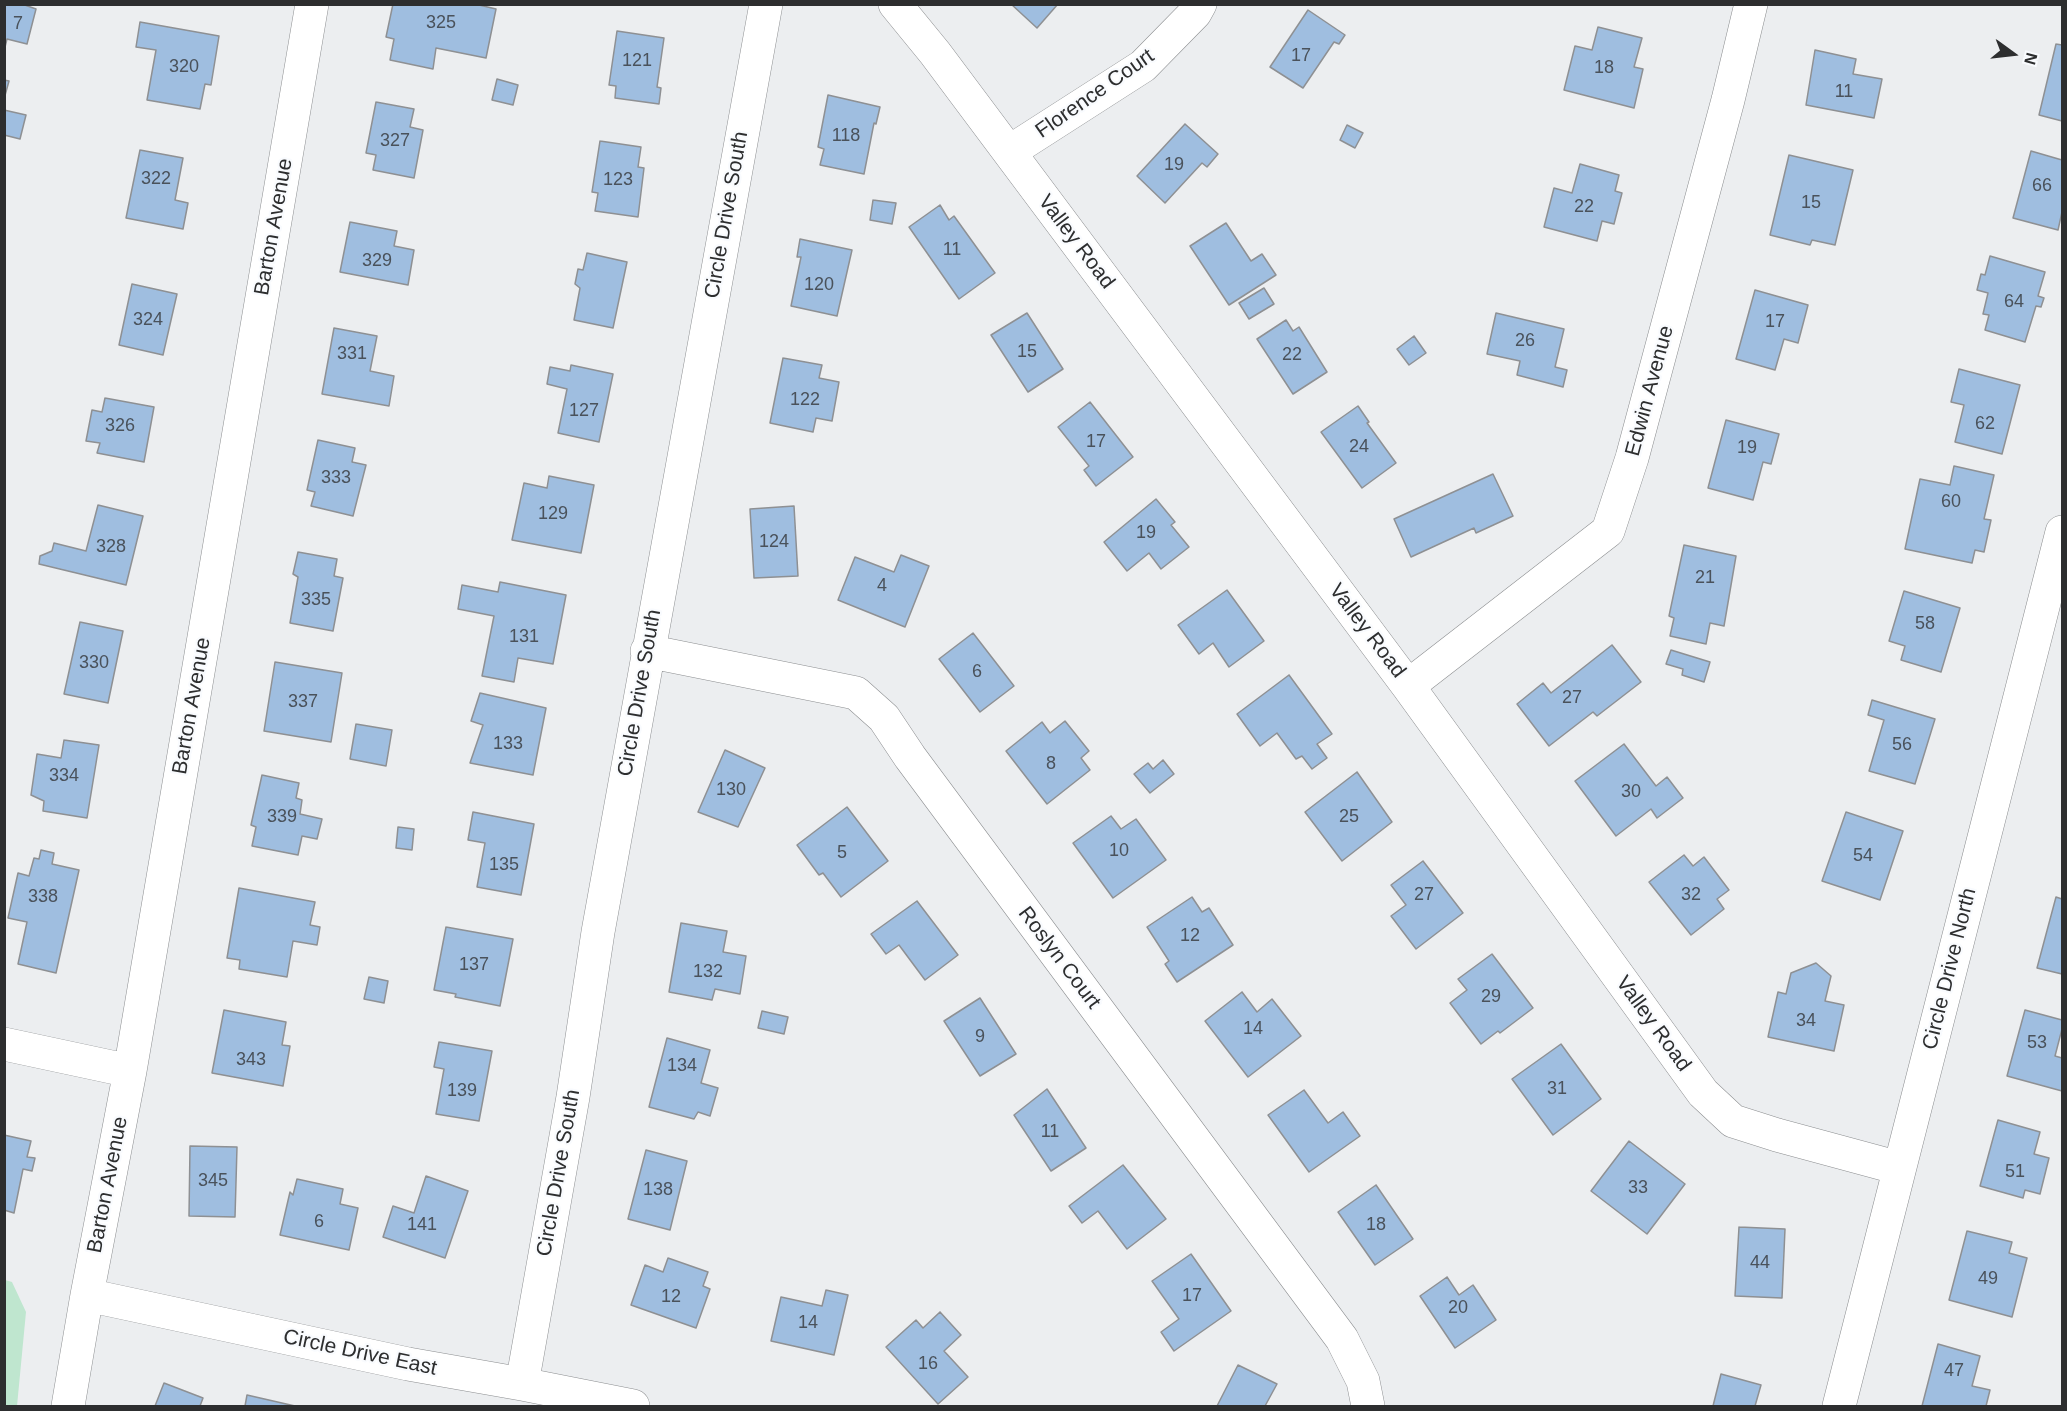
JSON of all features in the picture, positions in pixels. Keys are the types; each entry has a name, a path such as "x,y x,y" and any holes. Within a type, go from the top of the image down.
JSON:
{"street":[{"name":"Barton Avenue","path":"68,1407 87,1294 130,1071 312,4"},
{"name":"Circle Drive South","path":"522,1384 573,1097 600,920 647,651 766,4"},
{"name":"Valley Road","path":"895,4 935,53 1408,686 1703,1093 1733,1121 1899,1168"},
{"name":"Florence Court","path":"1009,152 1143,66 1195,14 1200,4"},
{"name":"Edwin Avenue","path":"1408,686 1608,531 1632,458 1728,100 1751,4"},
{"name":"Circle Drive North","path":"1839,1407 2062,532"},
{"name":"Roslyn Court","path":"647,651 856,693 884,718 910,758 1342,1339 1363,1381 1368,1407"},
{"path":"4,1044 130,1071"},
{"name":"Circle Drive East","path":"87,1294 408,1364 633,1407"}],"green space":[{"path":"5,1280 12,1282 26,1312 17,1406 5,1406"}],"building":[{"path":"4,4 22,4 36,9 27,44 7,39 4,51"},
{"path":"393,4 475,4 496,9 486,58 436,48 433,69 390,60 394,39 386,37"},
{"path":"1011,4 1058,4 1037,28"},
{"path":"1308,10 1345,35 1339,44 1334,42 1303,88 1270,67"},
{"path":"140,22 219,36 211,85 205,84 200,109 147,100 156,50 136,47"},
{"path":"1598,27 1642,38 1634,67 1643,69 1634,108 1564,90 1575,46 1592,50"},
{"path":"617,31 664,38 657,87 661,88 659,104 615,98 616,86 609,85"},
{"path":"2056,44 2062,45 2062,121 2039,115"},
{"path":"1815,50 1856,59 1853,74 1882,79 1874,118 1806,105"},
{"path":"497,79 518,85 513,105 492,100"},
{"path":"4,80 9,81 4,99"},
{"path":"828,95 880,107 876,124 874,123 864,174 820,165 824,149 818,147"},
{"path":"376,102 414,109 410,127 423,130 414,178 373,170 376,155 366,153"},
{"path":"4,110 26,115 20,139 4,135"},
{"path":"1185,124 1218,154 1207,167 1202,163 1165,203 1137,176"},
{"path":"1347,125 1363,133 1355,148 1340,140"},
{"path":"600,141 641,147 638,167 644,168 638,217 595,211 598,193 592,192"},
{"path":"140,150 183,158 175,200 188,203 183,229 126,218"},
{"path":"2031,151 2062,160 2062,212 2058,230 2013,218"},
{"path":"1789,155 1853,170 1835,245 1812,240 1810,245 1770,235"},
{"path":"1580,164 1619,175 1615,191 1622,193 1614,224 1602,221 1597,241 1544,227 1554,188 1572,193"},
{"path":"873,200 896,203 892,224 870,220"},
{"path":"940,205 949,220 954,216 995,273 959,299 909,227"},
{"path":"350,222 397,231 394,246 414,250 408,285 340,272"},
{"path":"1226,223 1251,261 1262,254 1276,275 1229,305 1190,246"},
{"path":"800,239 852,250 837,316 791,306 801,257 797,257"},
{"path":"587,253 627,262 613,328 574,320 580,288 575,284 578,269 583,270"},
{"path":"1990,256 2045,272 2038,296 2044,298 2041,307 2036,306 2025,342 1985,330 1989,315 1983,314 1988,293 1977,290 1981,274 1985,275"},
{"path":"132,284 177,294 163,355 119,345"},
{"path":"1264,288 1274,304 1249,319 1239,303"},
{"path":"1755,290 1808,305 1798,343 1784,339 1775,370 1736,359"},
{"path":"1027,313 1063,369 1028,392 991,335"},
{"path":"1496,313 1564,329 1555,367 1567,370 1563,387 1517,375 1520,361 1487,354"},
{"path":"1286,320 1293,331 1299,327 1327,372 1293,394 1257,339"},
{"path":"334,328 377,336 370,371 394,376 389,406 322,394"},
{"path":"1414,336 1426,353 1409,365 1397,349"},
{"path":"783,358 822,365 819,378 839,382 832,421 816,418 813,432 770,423"},
{"path":"571,365 613,374 599,442 558,433 567,389 547,384 550,367 570,371"},
{"path":"1959,369 2020,385 2002,454 1955,442 1964,405 1951,402"},
{"path":"105,398 154,407 144,462 97,453 100,443 86,441 92,410 102,412"},
{"path":"1090,402 1133,457 1096,486 1084,470 1089,466 1058,427"},
{"path":"1358,406 1369,422 1367,423 1396,463 1362,488 1321,432"},
{"path":"1726,420 1779,434 1771,464 1763,462 1753,500 1708,488"},
{"path":"318,440 355,448 352,462 366,465 353,516 311,506 315,492 307,490"},
{"path":"1954,466 1994,475 1984,519 1991,520 1984,552 1975,550 1972,563 1905,549 1920,479 1950,485"},
{"path":"1493,474 1513,516 1476,533 1474,528 1411,557 1394,519"},
{"path":"549,476 594,485 581,553 512,540 524,483 547,488"},
{"path":"1156,499 1175,522 1171,525 1189,547 1161,569 1149,553 1127,571 1104,542"},
{"path":"98,505 143,516 126,585 39,564 40,556 52,551 54,543 86,551"},
{"path":"794,506 798,576 754,578 750,509"},
{"path":"1684,545 1736,556 1724,626 1710,623 1706,644 1670,636 1674,618 1669,616"},
{"path":"298,552 337,559 334,576 343,578 333,631 290,623 298,577 293,574"},
{"path":"901,555 929,566 905,627 838,600 855,557 894,572"},
{"path":"500,582 566,595 553,664 518,658 514,682 482,676 494,616 458,609 462,585 498,592"},
{"path":"1227,590 1264,641 1229,667 1213,643 1199,654 1178,625"},
{"path":"1904,591 1960,608 1941,672 1901,660 1905,646 1889,641"},
{"path":"80,622 123,631 108,703 64,694"},
{"path":"973,633 1014,686 980,712 939,659"},
{"path":"1612,645 1641,682 1597,716 1593,712 1549,746 1517,704 1543,683 1551,693"},
{"path":"1671,650 1710,662 1704,682 1682,675 1683,669 1666,664"},
{"path":"275,662 342,673 331,742 264,731"},
{"path":"1289,675 1332,734 1317,744 1327,758 1312,769 1302,756 1296,759 1277,733 1260,746 1237,714"},
{"path":"480,693 546,708 533,775 470,763 483,725 471,721"},
{"path":"1872,700 1935,719 1915,784 1869,771 1884,720 1868,715"},
{"path":"1065,721 1089,751 1081,758 1090,770 1047,804 1006,751 1042,722 1050,733"},
{"path":"356,724 392,730 386,766 350,759"},
{"path":"64,740 99,745 87,818 43,811 44,801 31,795 37,754 61,758"},
{"path":"1624,744 1656,786 1667,777 1683,798 1657,818 1651,809 1616,836 1575,781"},
{"path":"725,750 765,768 738,827 698,812"},
{"path":"1163,760 1174,774 1150,793 1134,774 1148,763 1153,769"},
{"path":"1357,772 1392,822 1342,861 1305,812"},
{"path":"262,775 299,783 296,798 302,800 300,814 322,819 317,839 302,836 298,855 252,846 256,827 251,825"},
{"path":"847,807 888,861 841,897 823,873 819,875 797,845"},
{"path":"473,812 534,824 521,895 477,887 485,843 468,840"},
{"path":"1846,812 1903,831 1880,900 1822,881"},
{"path":"1111,816 1121,829 1136,819 1166,860 1113,898 1073,843"},
{"path":"398,827 414,829 412,850 396,848"},
{"path":"41,850 54,853 52,864 79,870 56,973 18,964 27,922 8,918 18,873 29,876 34,858 39,859"},
{"path":"1684,855 1693,866 1704,857 1729,890 1717,899 1724,909 1691,935 1649,882"},
{"path":"1423,861 1463,913 1416,949 1391,916 1406,905 1391,885"},
{"path":"239,888 315,902 310,925 320,927 317,945 293,941 287,977 239,969 240,960 227,958"},
{"path":"1192,897 1202,912 1209,908 1233,945 1177,982 1165,964 1169,961 1147,927"},
{"path":"2056,897 2062,899 2062,974 2037,968"},
{"path":"917,901 958,955 925,980 899,945 886,954 871,934"},
{"path":"681,923 727,931 723,952 746,956 740,994 715,989 712,1000 669,992"},
{"path":"446,927 513,939 500,1006 455,997 456,994 434,990"},
{"path":"1492,954 1533,1008 1481,1044 1450,1003 1467,990 1458,979"},
{"path":"1816,963 1831,976 1825,1001 1844,1005 1834,1051 1768,1037 1778,992 1786,994 1791,973"},
{"path":"369,977 388,981 384,1003 364,999"},
{"path":"1242,992 1257,1012 1272,999 1301,1036 1248,1077 1205,1021"},
{"path":"980,998 1016,1054 980,1076 944,1021"},
{"path":"224,1010 286,1022 282,1045 290,1046 283,1086 212,1073"},
{"path":"2025,1010 2062,1020 2055,1056 2062,1058 2062,1091 2007,1076"},
{"path":"762,1011 788,1017 784,1034 758,1028"},
{"path":"667,1038 710,1050 701,1083 718,1088 710,1116 698,1112 694,1119 649,1107"},
{"path":"439,1042 492,1051 479,1121 436,1114 444,1069 434,1067"},
{"path":"1561,1044 1601,1099 1553,1135 1512,1079"},
{"path":"1047,1089 1086,1148 1051,1171 1014,1115"},
{"path":"1304,1090 1328,1123 1343,1112 1360,1136 1309,1172 1268,1115"},
{"path":"1998,1120 2040,1132 2034,1154 2049,1158 2040,1194 2025,1190 2023,1198 1980,1186"},
{"path":"4,1135 31,1141 27,1157 35,1158 32,1171 23,1169 14,1213 4,1210"},
{"path":"1629,1141 1685,1184 1647,1234 1591,1191"},
{"path":"190,1146 237,1147 235,1217 189,1216"},
{"path":"646,1150 687,1161 670,1230 628,1219"},
{"path":"1123,1165 1166,1219 1127,1249 1098,1211 1082,1223 1069,1206"},
{"path":"426,1176 468,1191 445,1258 383,1237 393,1206 414,1213"},
{"path":"297,1179 343,1189 340,1204 358,1208 349,1250 280,1235 290,1192 293,1195"},
{"path":"1376,1185 1413,1239 1375,1265 1338,1212"},
{"path":"1739,1227 1785,1229 1782,1298 1735,1296"},
{"path":"1967,1231 2012,1242 2009,1253 2027,1258 2012,1317 1949,1300"},
{"path":"1191,1254 1231,1311 1174,1351 1161,1332 1179,1319 1152,1281"},
{"path":"668,1258 708,1272 703,1286 710,1289 696,1328 631,1305 645,1265 663,1272"},
{"path":"1447,1277 1459,1295 1473,1285 1496,1320 1455,1348 1420,1296"},
{"path":"826,1290 848,1295 834,1355 771,1341 781,1297 822,1306"},
{"path":"940,1312 961,1335 944,1351 968,1377 938,1404 886,1347 916,1320 923,1328"},
{"path":"1938,1344 1980,1356 1972,1386 1990,1390 1986,1406 1922,1406"},
{"path":"1238,1365 1277,1384 1265,1406 1217,1406"},
{"path":"1721,1374 1761,1385 1755,1406 1713,1406"},
{"path":"164,1383 203,1398 200,1406 155,1406"},
{"path":"247,1395 295,1406 245,1406"}]}
